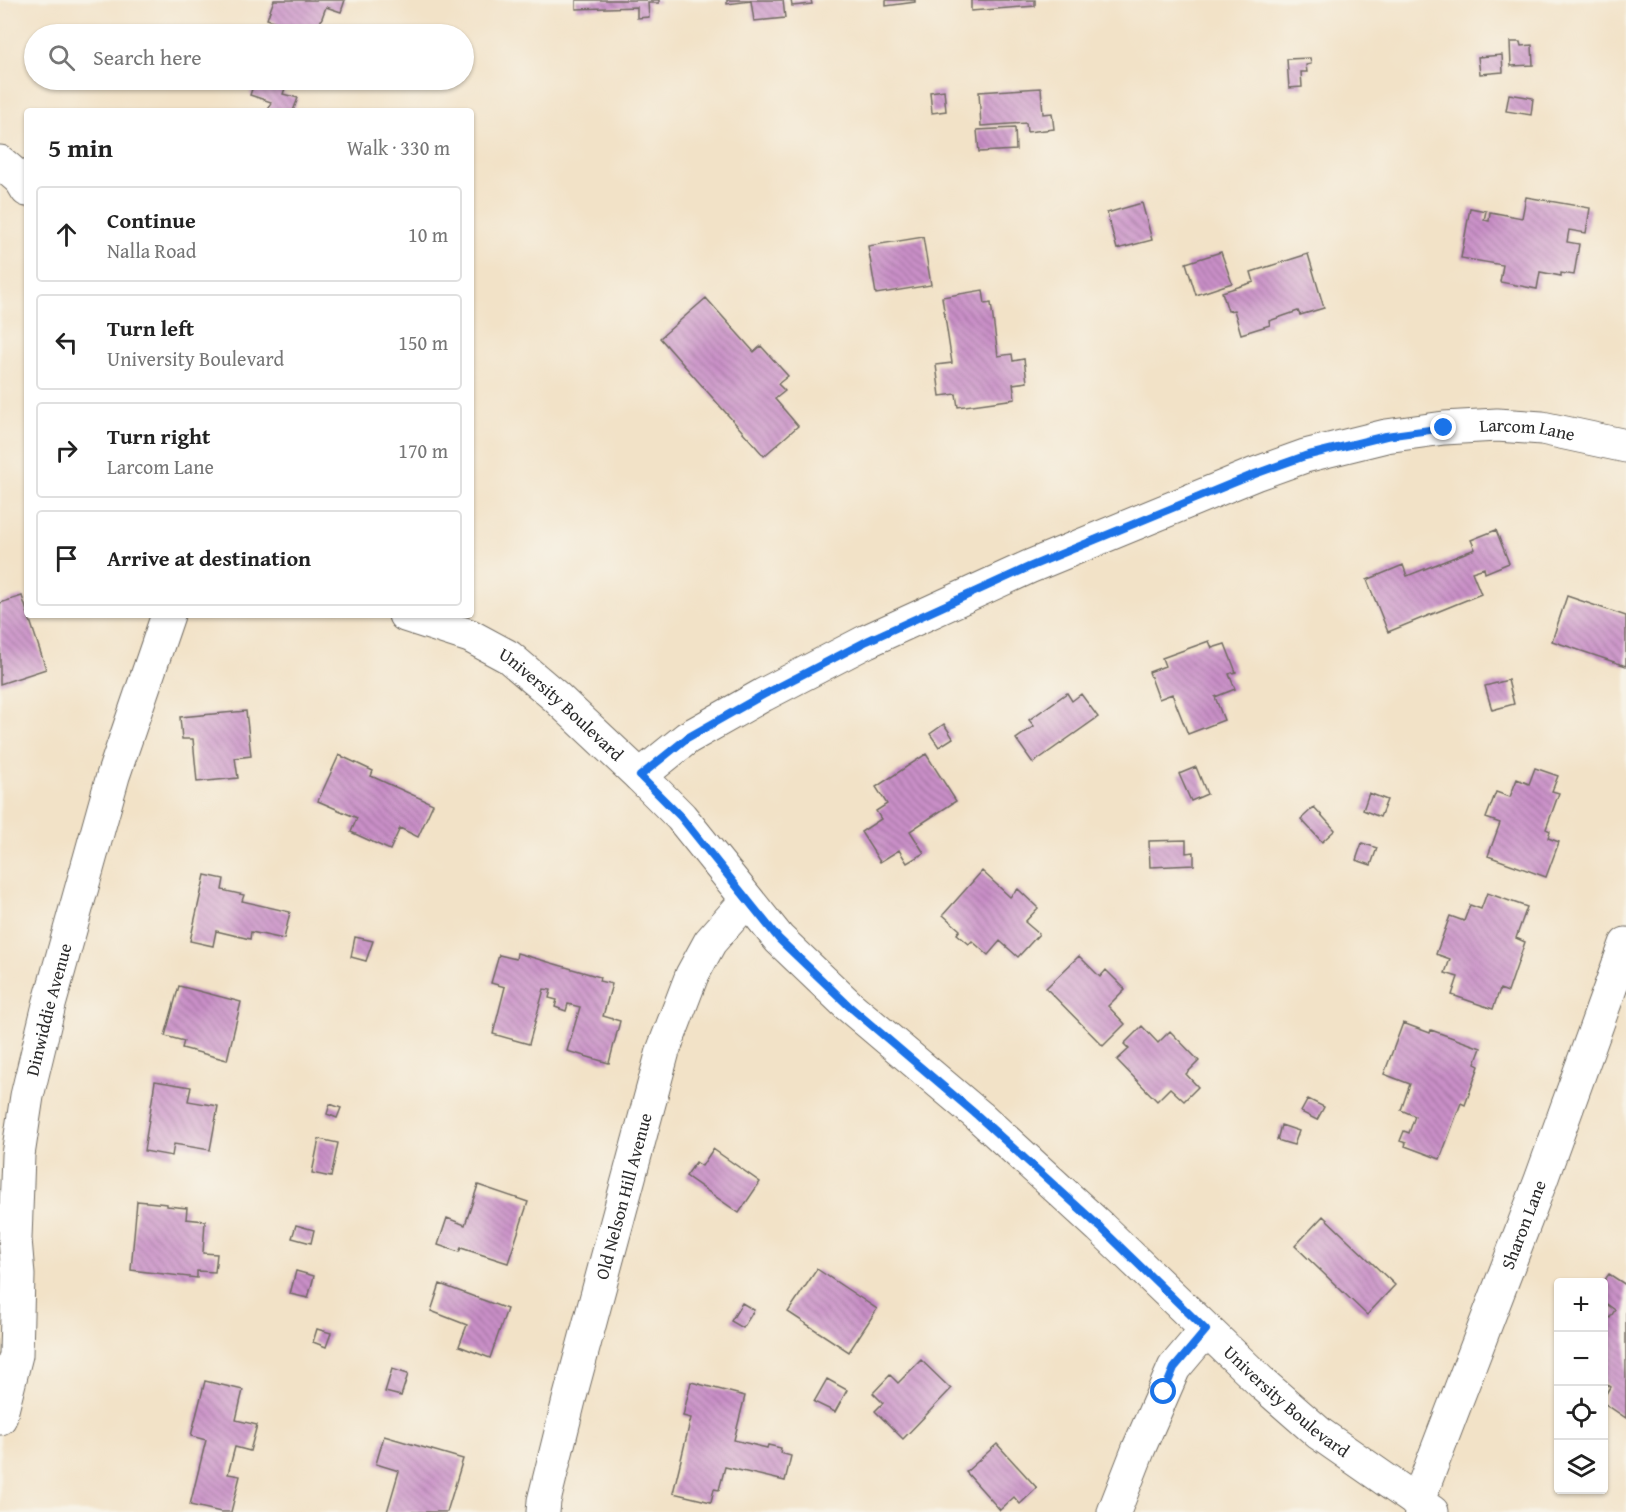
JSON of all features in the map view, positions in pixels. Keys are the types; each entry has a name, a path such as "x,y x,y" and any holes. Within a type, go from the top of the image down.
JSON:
{"street":[{"path":"0,162 24,185"},
{"name":"Larcom Lane","path":"640,776 687,738 867,641 1029,567 1255,474 1305,456 1386,436 1444,428 1497,425 1542,428 1626,446"},
{"name":"Dinwiddie Avenue","path":"0,1418 16,1354 18,1275 15,1239 18,1155 27,1096 49,1005 113,776 167,618"},
{"name":"University Boulevard","path":"414,618 470,636 509,657 556,697 681,817 779,939 849,1006 978,1116 1083,1211 1206,1330 1320,1434 1425,1508"},
{"name":"Old Nelson Hill Avenue","path":"543,1512 569,1400 663,1051 692,975 710,942 747,900"},
{"name":"Sharon Lane","path":"1425,1508 1626,944"},
{"path":"1114,1512 1138,1448 1174,1368 1206,1330"}],"building":[{"path":"274,0 345,0 341,12 326,7 320,24 275,24 276,22 267,19"},
{"path":"576,0 659,0 659,3 648,3 649,17 637,18 637,7 576,9"},
{"path":"727,0 783,0 785,18 754,21 751,1 727,4"},
{"path":"791,0 811,0 812,4 792,6"},
{"path":"886,0 915,0 915,2 886,6"},
{"path":"971,0 1035,0 1035,6 971,11"},
{"path":"1510,42 1520,42 1521,46 1532,45 1533,65 1511,66"},
{"path":"1502,55 1503,72 1480,74 1478,57"},
{"path":"1310,58 1311,64 1306,65 1307,72 1301,72 1302,87 1289,88 1287,59"},
{"path":"1041,88 1043,114 1052,113 1054,129 1027,132 1026,123 981,126 979,92"},
{"path":"252,90 284,90 283,94 298,98 294,108 269,108 271,102 250,95"},
{"path":"944,90 946,111 932,113 930,92"},
{"path":"1509,94 1533,98 1531,115 1506,111"},
{"path":"1015,128 1016,150 979,152 977,130"},
{"path":"1526,197 1590,208 1586,233 1569,230 1567,242 1579,244 1574,275 1561,273 1561,276 1540,272 1537,289 1500,282 1503,265 1461,258 1470,208 1486,211 1484,220 1489,221 1490,212 1522,218"},
{"path":"1142,203 1152,240 1117,249 1107,213"},
{"path":"923,237 931,285 876,294 868,246"},
{"path":"1221,252 1232,283 1196,295 1186,263"},
{"path":"1308,254 1324,308 1300,315 1298,311 1269,321 1270,325 1241,334 1234,310 1228,311 1222,292 1254,282 1251,272"},
{"path":"983,290 985,304 991,303 998,356 1012,354 1013,361 1024,359 1027,382 1013,384 1015,399 958,407 956,394 940,396 936,365 952,363 942,297"},
{"path":"706,298 754,352 761,346 788,376 778,384 785,391 775,399 798,426 764,456 660,338"},
{"path":"1496,530 1509,563 1485,573 1484,568 1472,572 1481,594 1388,632 1367,580 1403,565 1407,576 1475,549 1471,540"},
{"path":"22,596 24,618 29,618 46,669 0,684 0,603"},
{"path":"1567,596 1626,616 1626,666 1552,641"},
{"path":"1209,641 1212,648 1225,644 1236,672 1229,674 1235,689 1215,697 1224,720 1188,734 1172,694 1159,699 1149,672 1165,666 1162,658"},
{"path":"1508,680 1514,704 1492,710 1485,686"},
{"path":"1067,693 1072,701 1081,694 1098,717 1033,763 1016,739 1034,726 1029,720"},
{"path":"246,711 251,756 235,758 238,778 197,782 193,739 182,739 180,717"},
{"path":"944,724 953,738 939,747 930,734"},
{"path":"926,754 956,801 910,831 924,853 907,863 899,850 880,862 861,832 881,819 876,811 887,804 876,787"},
{"path":"339,755 373,771 371,776 433,804 418,837 400,828 390,850 351,832 357,818 318,801"},
{"path":"1196,767 1207,794 1191,801 1179,774"},
{"path":"1535,768 1558,776 1552,791 1559,793 1546,829 1550,831 1548,838 1559,842 1546,877 1488,856 1500,823 1486,818 1496,792 1510,797 1517,779 1529,784"},
{"path":"1369,793 1387,800 1380,817 1363,810"},
{"path":"1314,807 1335,830 1322,842 1301,819"},
{"path":"1186,840 1186,853 1194,852 1194,865 1150,867 1149,841"},
{"path":"1362,843 1377,848 1371,865 1356,860"},
{"path":"982,871 1010,897 1018,889 1038,908 1025,922 1039,934 1018,957 1000,941 988,955 972,941 969,944 957,934 960,930 943,915"},
{"path":"205,875 224,879 222,890 244,895 242,901 290,912 284,939 251,932 250,939 216,931 213,946 190,941"},
{"path":"1487,893 1527,907 1516,938 1525,942 1508,992 1500,989 1493,1009 1452,995 1458,977 1445,973 1450,959 1436,954 1450,916 1464,921 1470,905 1481,909"},
{"path":"355,937 373,941 366,961 351,957"},
{"path":"517,953 600,977 599,981 612,984 603,1016 620,1021 609,1063 567,1051 580,1007 568,1004 566,1011 555,1007 557,1000 549,998 551,990 544,989 529,1044 493,1034 505,987 491,983 499,955 516,959"},
{"path":"1079,956 1100,977 1106,970 1125,989 1108,1006 1125,1024 1103,1046 1046,988"},
{"path":"179,986 241,1002 227,1060 182,1048 184,1041 165,1036"},
{"path":"1403,1023 1430,1033 1431,1030 1481,1048 1475,1064 1479,1066 1465,1105 1461,1103 1440,1159 1405,1146 1406,1143 1400,1141 1404,1131 1409,1133 1415,1116 1401,1110 1410,1084 1384,1074"},
{"path":"1142,1026 1158,1043 1170,1031 1199,1061 1186,1074 1198,1087 1184,1101 1170,1088 1157,1101 1117,1060 1129,1049 1124,1044"},
{"path":"155,1081 191,1087 188,1101 218,1106 210,1150 174,1144 172,1156 144,1151"},
{"path":"1308,1099 1324,1107 1317,1120 1301,1112"},
{"path":"330,1104 341,1108 337,1118 327,1114"},
{"path":"1281,1125 1299,1131 1294,1145 1277,1140"},
{"path":"319,1139 338,1143 331,1177 312,1173"},
{"path":"713,1149 760,1182 739,1213 686,1176 696,1162 702,1166"},
{"path":"478,1185 528,1202 508,1263 461,1248 459,1252 438,1245 447,1218 465,1225"},
{"path":"137,1201 187,1208 186,1219 205,1221 203,1253 217,1254 215,1272 197,1271 197,1278 131,1270"},
{"path":"1323,1216 1395,1285 1367,1315 1295,1246"},
{"path":"296,1225 314,1230 311,1243 292,1238"},
{"path":"817,1269 877,1309 849,1352 788,1312"},
{"path":"296,1271 314,1276 308,1298 290,1294"},
{"path":"1609,1274 1626,1285 1626,1418 1608,1406 1610,1387 1608,1386 1608,1316 1610,1318 1615,1310 1608,1305 1608,1278 1606,1278"},
{"path":"440,1284 507,1309 490,1358 459,1346 467,1325 431,1311"},
{"path":"742,1303 754,1310 743,1328 731,1321"},
{"path":"317,1329 331,1333 326,1347 313,1342"},
{"path":"921,1360 951,1389 903,1439 875,1411 883,1403 873,1393 890,1375 898,1383"},
{"path":"392,1369 408,1374 401,1396 385,1392"},
{"path":"827,1379 847,1390 835,1412 814,1402"},
{"path":"205,1381 243,1390 236,1420 257,1425 250,1451 235,1447 228,1474 240,1476 231,1512 190,1505 206,1440 191,1436"},
{"path":"691,1382 745,1396 734,1440 767,1448 768,1445 781,1448 780,1453 791,1456 785,1481 725,1467 719,1490 714,1489 711,1502 673,1493 691,1418 683,1416"},
{"path":"384,1436 463,1459 447,1512 387,1512 399,1471 376,1464"},
{"path":"997,1444 1037,1488 1020,1504 1014,1497 1000,1510 966,1472"}],"route":[{"path":"1164,1392 1174,1368 1206,1330 1100,1227 978,1116 849,1006 779,939 681,817 640,776 687,738 763,695 867,641 1029,567 1255,474 1305,456 1386,436 1444,428"}]}
